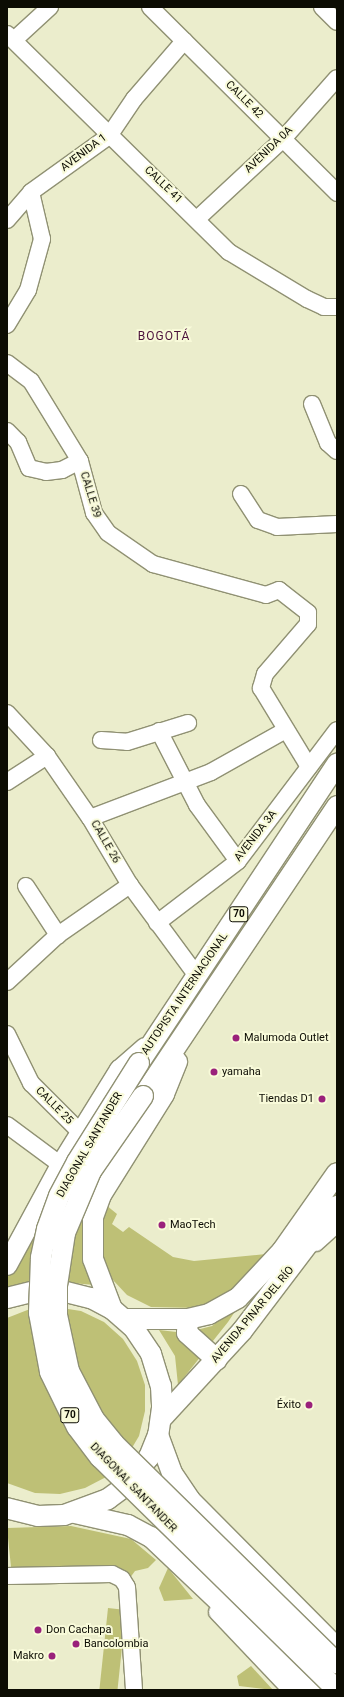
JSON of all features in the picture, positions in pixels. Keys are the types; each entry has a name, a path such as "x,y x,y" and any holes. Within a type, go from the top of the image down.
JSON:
{"main road":[{"name":"AUTOPISTA INTERNACIONAL","path":"139,1063 337,764"},
{"name":"AUTOPISTA INTERNACIONAL","path":"143,1096 331,822 337,806"},
{"name":"AUTOPISTA INTERNACIONAL","path":"118,1314 93,1259 93,1217 101,1195 164,1094 193,1022"},
{"path":"7,1265 61,1165 120,1070 155,1038"},
{"name":"DIAGONAL SANTANDER","path":"139,1063 77,1162 59,1196 47,1228 41,1258 39,1313 50,1372 77,1427 100,1457 337,1690"},
{"name":"DIAGONAL SANTANDER","path":"143,1096 91,1172 65,1233 57,1285 56,1314 69,1371 94,1419 114,1444 337,1663"},
{"name":"AVENIDA PINAR DEL RÍO","path":"118,1314 188,1319 209,1314 243,1293 282,1251 337,1173"},
{"name":"AVENIDA PINAR DEL RÍO","path":"160,1427 305,1253 337,1206"},
{"path":"7,1298 34,1290 58,1290 91,1298 118,1314 140,1336 156,1365 162,1397 160,1427 172,1473 190,1500 337,1648"},
{"path":"188,1319 186,1333 217,1360"},
{"path":"13,1512 52,1516 76,1513 108,1500 127,1485 143,1467 160,1427"},
{"path":"76,1513 138,1528 181,1564 312,1690"}],"street":[{"path":"10,37 50,7"},
{"name":"CALLE 42","path":"150,7 337,192"},
{"path":"322,7 337,22"},
{"name":"CALLE 41","path":"10,37 109,136 197,219 229,252 306,299 324,307 337,308"},
{"name":"AVENIDA 1","path":"8,214 31,192 109,136 134,98 184,41"},
{"name":"AVENIDA 0A","path":"197,219 283,139 337,78"},
{"path":"7,326 28,290 41,245 31,192"},
{"name":"CALLE 39","path":"8,361 31,381 80,461 100,525 123,546 153,564 235,588 266,596 278,590 310,619 265,674 261,688 284,730"},
{"path":"312,404 328,443 337,451"},
{"path":"7,431 18,442 29,468 46,472 62,470 80,461"},
{"path":"241,494 258,520 277,527 337,524"},
{"name":"CALLE 26","path":"7,713 47,756 90,818 130,886 197,976"},
{"path":"101,740 127,742 188,722"},
{"path":"90,818 186,783 284,730 309,767"},
{"name":"AVENIDA 3A","path":"157,923 238,861 337,730"},
{"path":"159,732 186,783 238,861"},
{"path":"7,782 47,756"},
{"path":"26,886 58,935"},
{"path":"7,982 58,935 130,886"},
{"name":"CALLE 25","path":"7,1034 31,1084 81,1133"},
{"path":"7,1125 61,1165"},
{"path":"305,1253 337,1224"},
{"path":"181,1564 213,1607 291,1690"},
{"path":"7,1576 106,1574 122,1579 127,1587 134,1690"}],"green space":[{"path":"64,1188 91,1203 95,1285 60,1282 7,1290 7,1278"},
{"path":"106,1205 117,1214 112,1224 123,1232 129,1227 173,1257 194,1261 266,1254 240,1288 199,1308 151,1307 127,1295 112,1279 103,1261 101,1221"},
{"path":"242,1301 228,1322 178,1385 175,1356 159,1330 185,1333 212,1326"},
{"path":"55,1307 81,1311 104,1322 123,1339 137,1361 145,1385 145,1411 139,1436 126,1458 108,1476 85,1488 60,1494 35,1493 7,1483 7,1318 30,1309"},
{"path":"71,1526 131,1539 156,1560 148,1568 135,1571 124,1586 108,1567 11,1567 7,1528"},
{"path":"168,1568 193,1599 164,1601 159,1588"},
{"path":"108,1608 126,1610 117,1690 99,1690"},
{"path":"251,1666 273,1690 239,1686 237,1676"}],"place":[{"name":"Malumoda Outlet","path":"236,1038"},
{"name":"yamaha","path":"214,1072"},
{"name":"Tiendas D1","path":"322,1099"},
{"name":"MaoTech","path":"162,1225"},
{"name":"Éxito","path":"309,1405"},
{"name":"Don Cachapa","path":"38,1630"},
{"name":"Bancolombia","path":"76,1644"},
{"name":"Makro","path":"52,1656"}],"district":[{"name":"BOGOTÁ","path":"164,337"}]}
